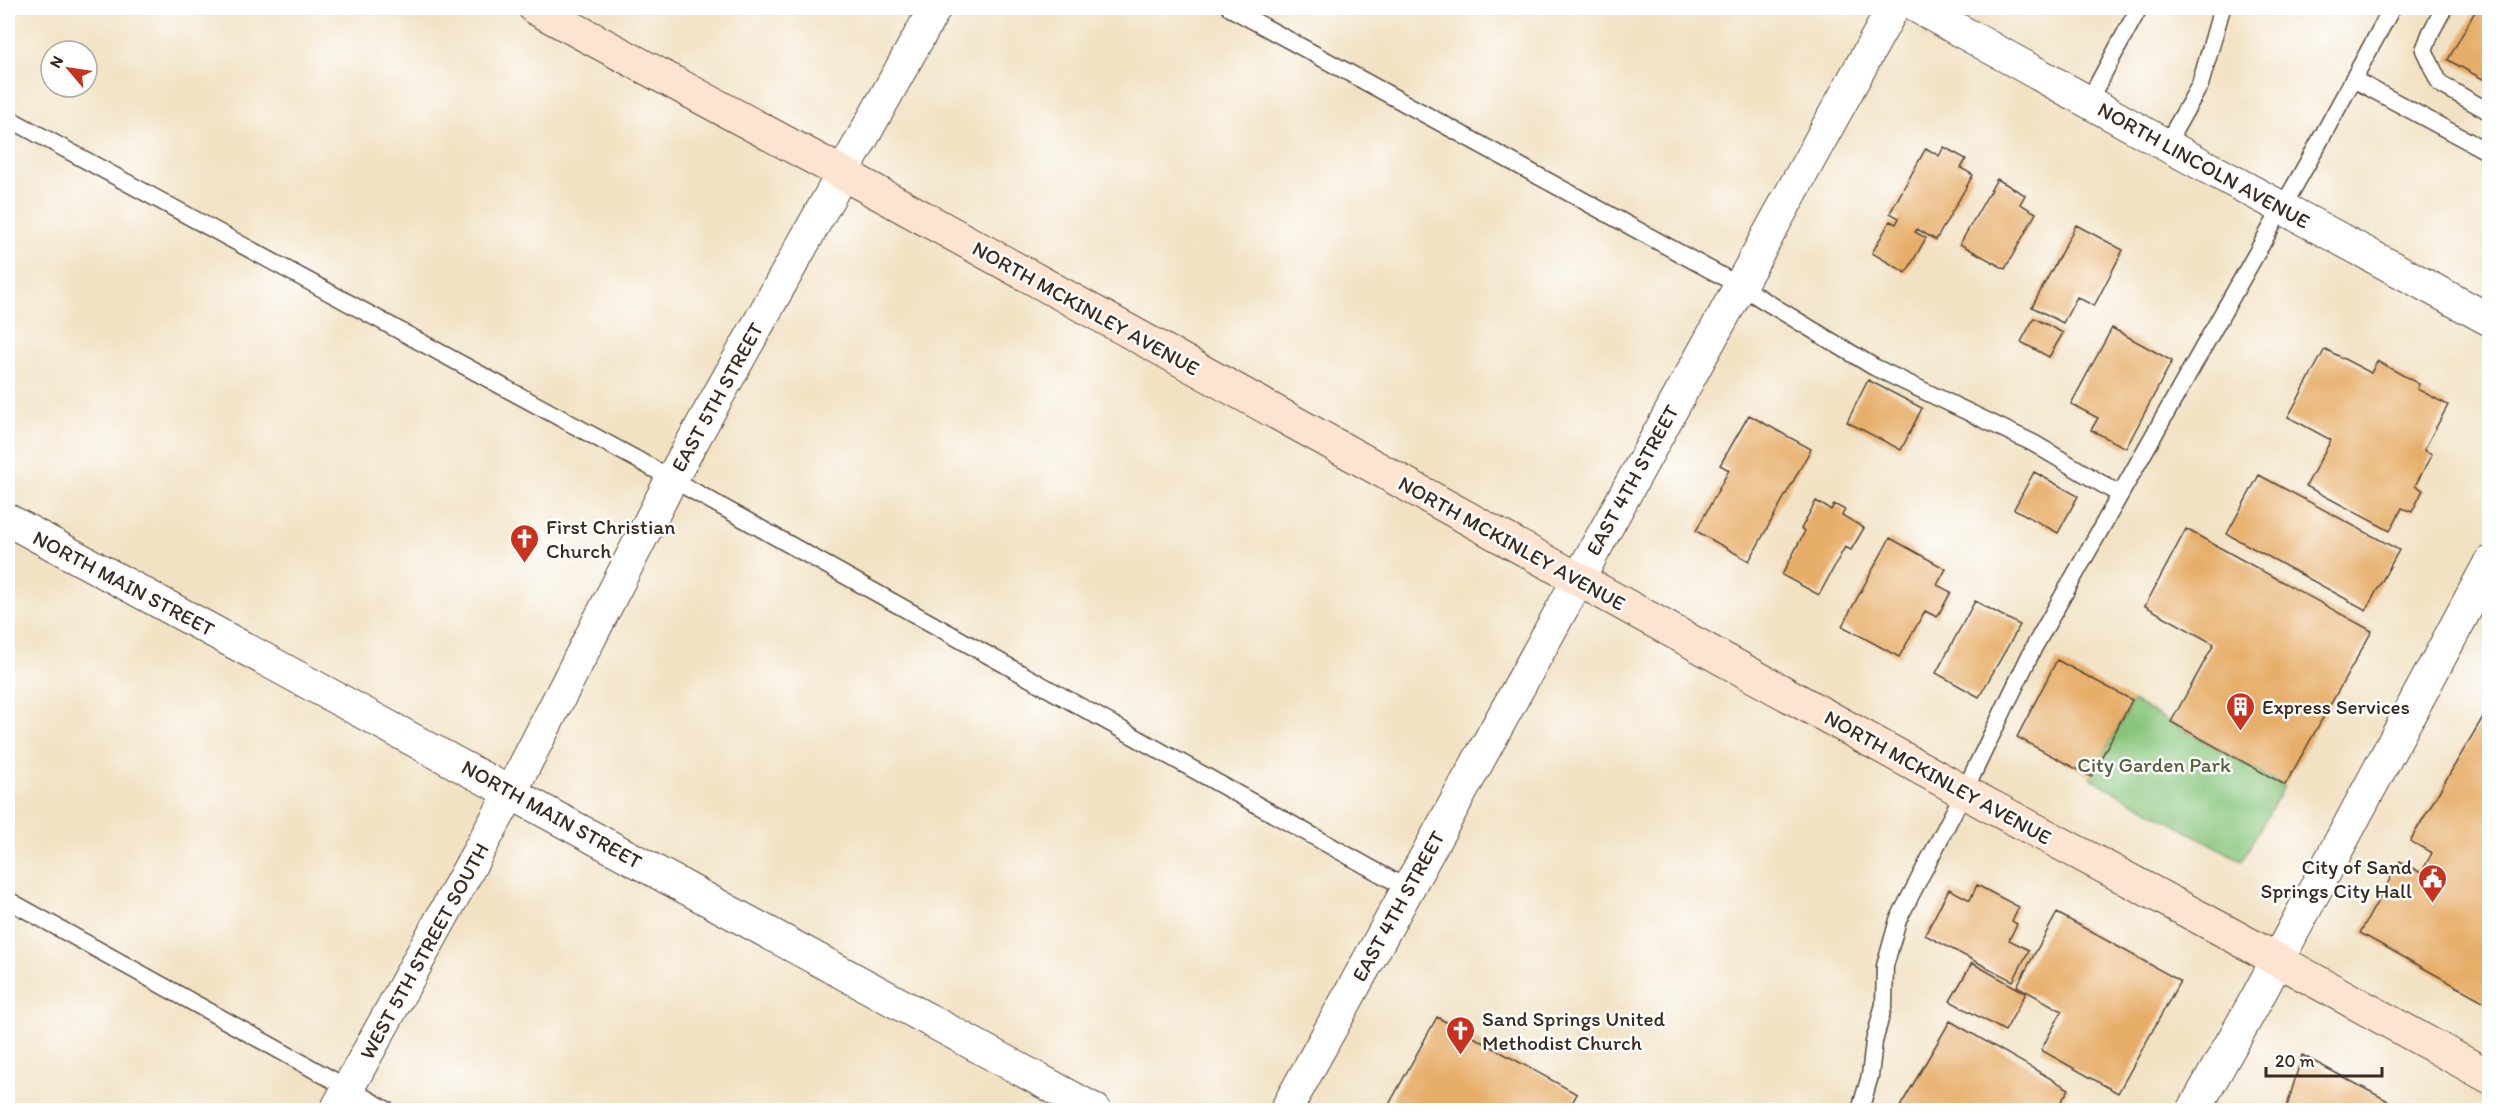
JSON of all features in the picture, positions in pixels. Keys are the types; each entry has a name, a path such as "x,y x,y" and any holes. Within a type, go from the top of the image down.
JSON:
{"main road":[{"name":"NORTH MCKINLEY AVENUE","path":"535,8 842,173 1964,792 2490,1077"}],"street":[{"name":"EAST 5TH STREET","path":"511,792 671,480 935,8"},
{"name":"EAST 4TH STREET","path":"1286,1110 1893,8"},
{"name":"NORTH LINCOLN AVENUE","path":"1919,8 2490,320"},
{"name":"NORTH MAIN STREET","path":"8,520 1095,1110"},
{"path":"2194,1110 2490,563"},
{"name":"WEST 5TH STREET SOUTH","path":"342,1100 511,792"}],"lane":[{"path":"1230,8 1740,286 1874,367 2033,444 2119,494"},
{"path":"2088,102 2139,8"},
{"path":"2166,145 2200,85 2222,8"},
{"path":"1860,1110 1870,1076 1874,1042 1884,1004 1885,966 1898,920 1964,792 2034,647 2392,8"},
{"path":"2444,8 2424,50 2440,84 2490,112"},
{"path":"2353,79 2490,153"},
{"path":"8,118 671,480 1408,889"},
{"path":"8,900 342,1100 387,1110"}],"green space":[{"name":"City Garden Park","path":"2133,701 2284,786 2242,861 2090,778"}],"building":[{"path":"2477,8 2490,8 2490,83 2448,60"},
{"path":"1944,147 1966,159 1961,168 1973,175 1936,240 1917,229 1915,232 1926,238 1906,273 1872,253 1890,221 1896,224 1899,218 1890,213 1926,148 1939,156"},
{"path":"1997,179 2025,195 2020,204 2036,213 2005,269 1960,244"},
{"path":"2076,225 2123,250 2094,306 2077,297 2063,323 2032,307"},
{"path":"2034,318 2063,333 2049,357 2021,342"},
{"path":"2112,328 2172,361 2126,448 2091,430 2098,418 2071,404"},
{"path":"2325,349 2371,373 2377,361 2419,384 2417,389 2448,405 2424,450 2432,454 2415,486 2423,490 2412,512 2402,508 2390,531 2306,486 2331,440 2288,417"},
{"path":"1868,380 1922,408 1901,450 1847,422"},
{"path":"1749,415 1811,449 1749,561 1696,531 1729,470 1720,465"},
{"path":"2034,472 2078,496 2058,533 2014,509"},
{"path":"2259,475 2399,550 2366,610 2227,534"},
{"path":"1816,501 1831,510 1834,504 1845,510 1842,515 1864,528 1851,550 1845,547 1819,595 1782,575 1805,531 1801,529"},
{"path":"2186,529 2372,631 2285,785 2171,722 2214,644 2145,606"},
{"path":"1890,538 1946,569 1937,585 1951,592 1937,617 1925,611 1899,657 1842,626"},
{"path":"1975,601 2020,625 1979,697 1936,673"},
{"path":"2057,660 2132,700 2091,777 2017,737"},
{"name":"City of Sand Springs City Hall","path":"2490,705 2490,1005 2360,933 2400,861 2421,873 2432,853 2410,841"},
{"path":"1977,885 2019,907 2012,921 2017,924 2009,940 2029,950 2013,981 1925,935 1949,889 1970,900"},
{"path":"2057,913 2180,981 2118,1093 2041,1050 2062,1011 2017,986"},
{"path":"1972,963 2026,993 2005,1031 1950,1001"},
{"name":"Sand Springs United Methodist Church","path":"1437,1017 1577,1094 1568,1110 1386,1110"},
{"path":"1950,1021 2069,1089 2056,1110 1898,1110"},
{"path":"2302,1055 2405,1110 2286,1110"}],"place":[{"name":"First Christian Church","path":"525,564"},
{"name":"Express Services","path":"2241,732"},
{"name":"City of Sand Springs City Hall","path":"2433,904"},
{"name":"Sand Springs United Methodist Church","path":"1461,1056"}]}
